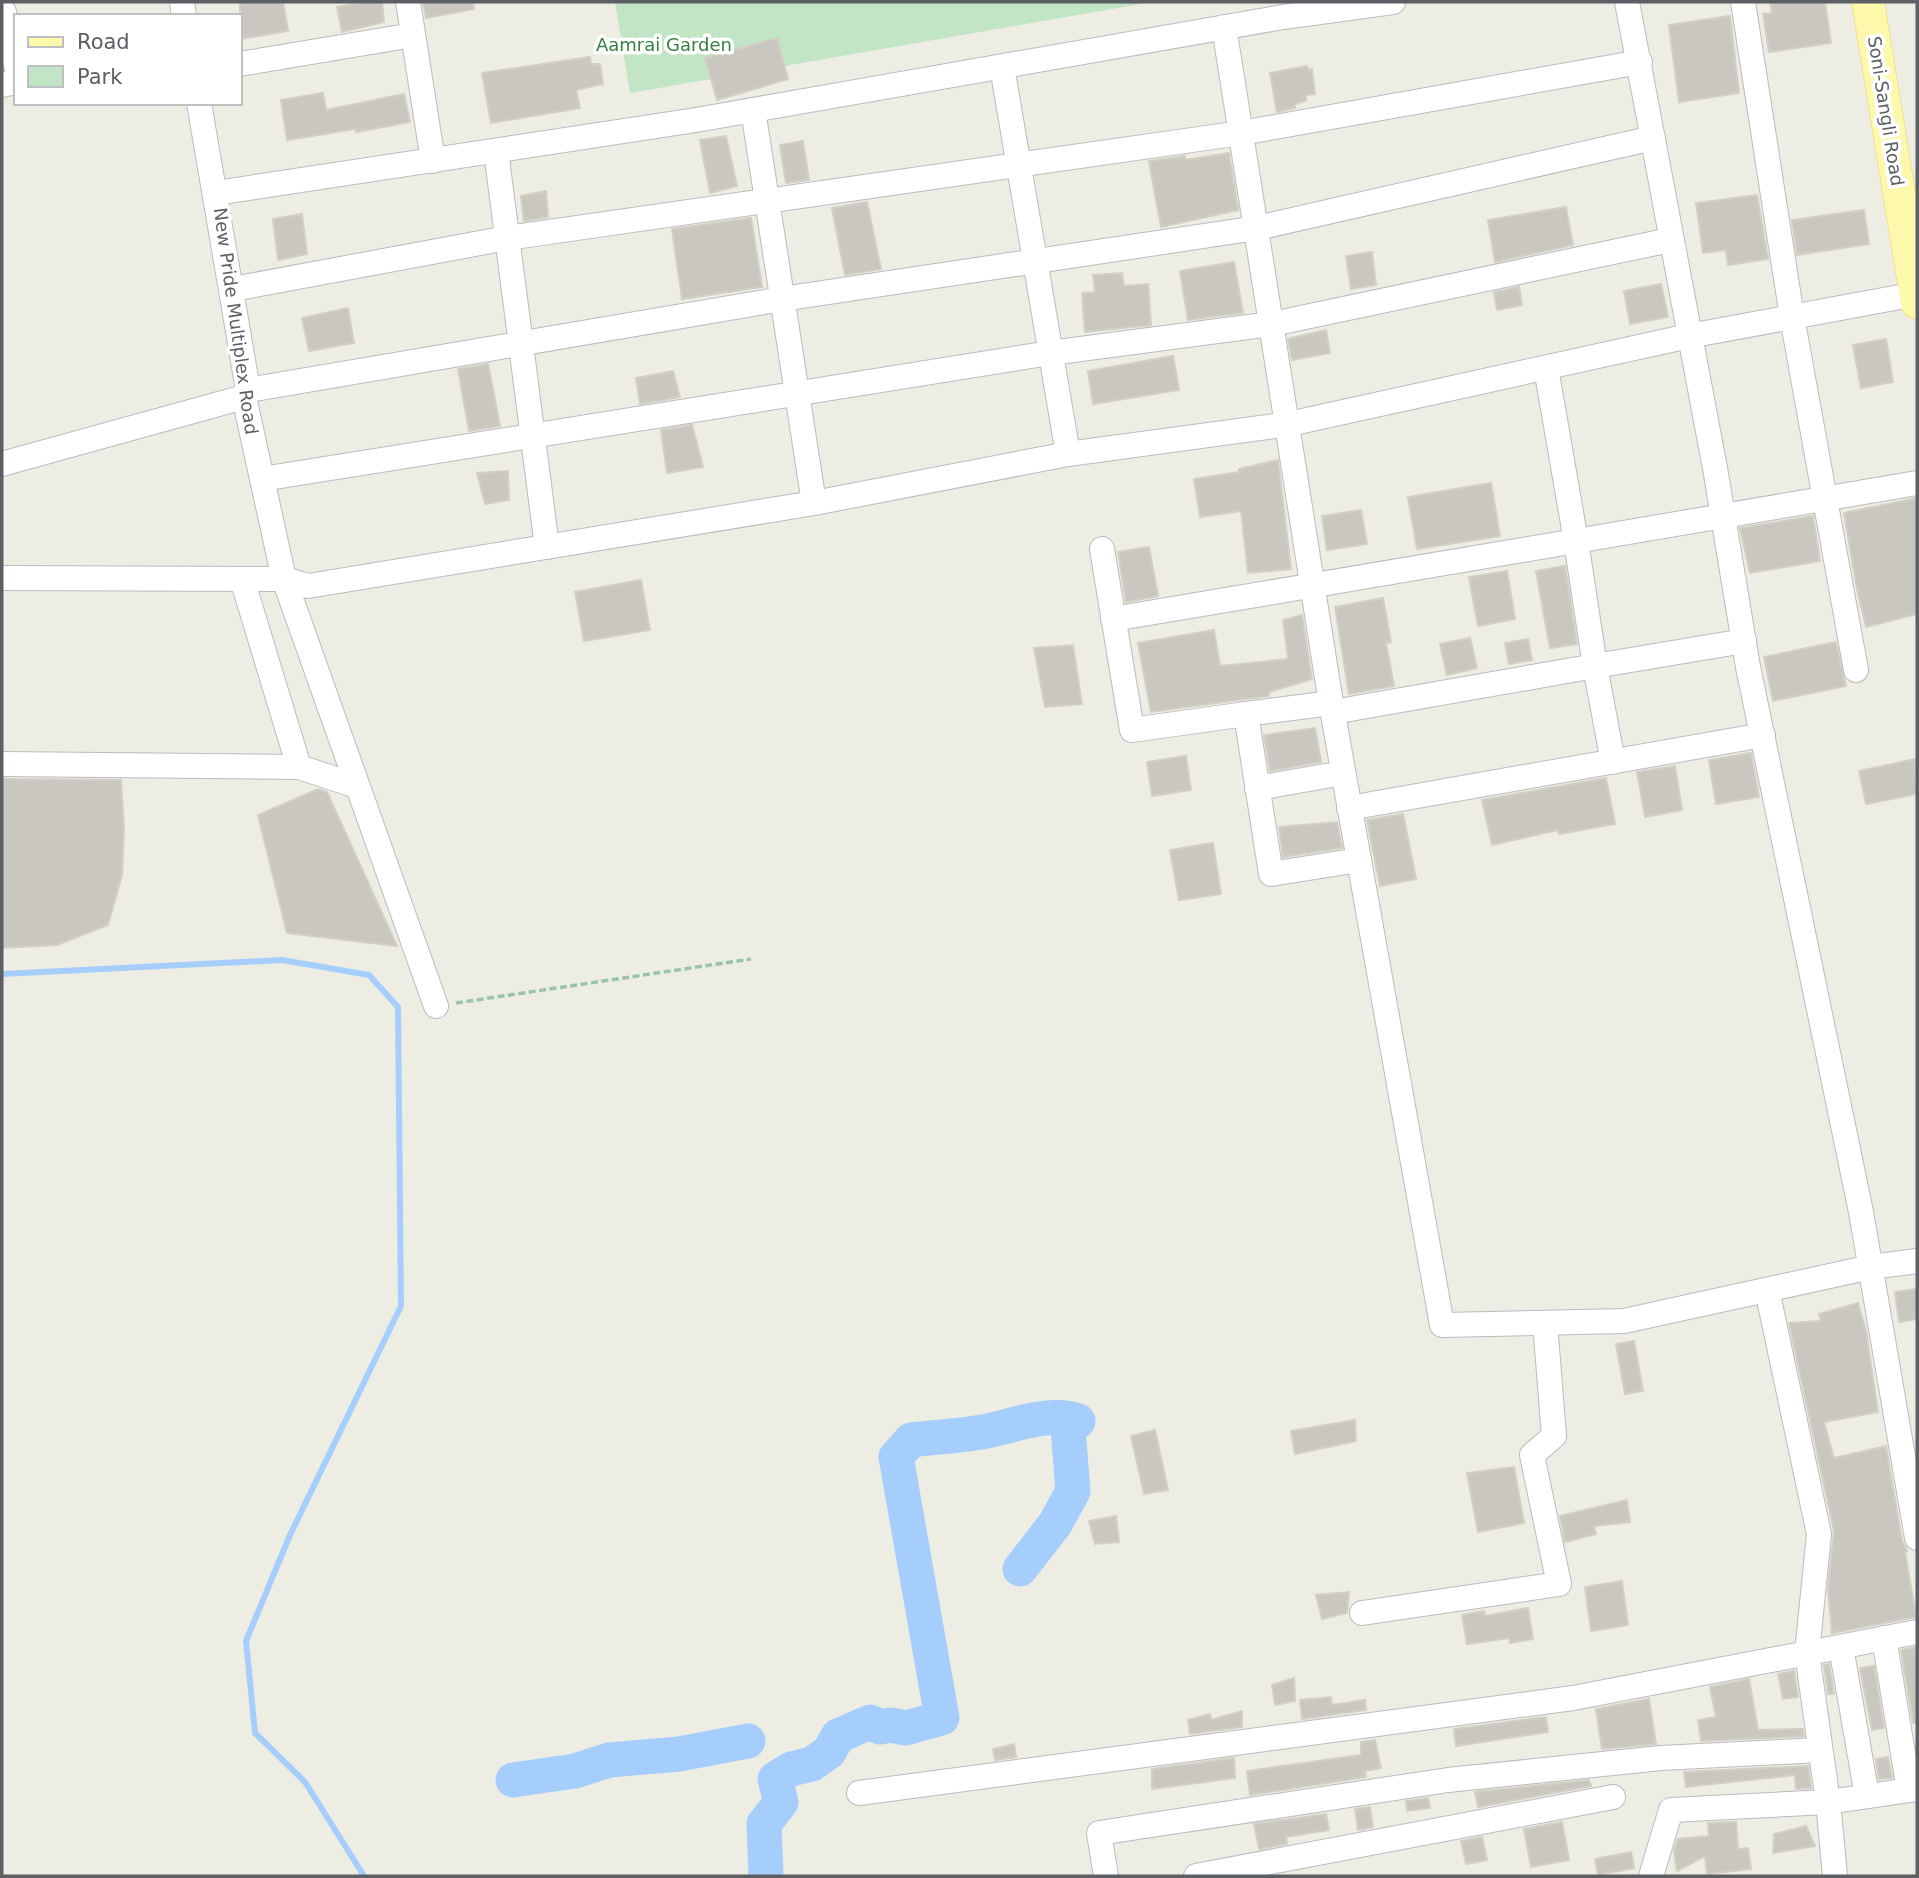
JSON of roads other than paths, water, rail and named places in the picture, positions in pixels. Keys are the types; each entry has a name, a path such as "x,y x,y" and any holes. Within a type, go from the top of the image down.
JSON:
{"main road":[{"name":"Soni-Sangli Road","path":"1868,2 1917,298"}],"street":[{"path":"408,2 433,161"},
{"path":"216,193 753,110 1224,27 1393,2"},
{"path":"1627,2 1744,641 1871,1267 1908,1430 1917,1537"},
{"path":"1743,2 1792,317 1856,670"},
{"path":"2,12 14,57"},
{"path":"1224,27 1332,708 1442,1325 1624,1321 1871,1267 1917,1261"},
{"path":"242,64 413,35"},
{"path":"233,289 507,238 1241,134 1640,62"},
{"path":"1002,67 1068,454"},
{"name":"New Pride Multiplex Road","path":"199,105 233,289 246,394 284,579 436,1006"},
{"path":"753,110 814,503"},
{"path":"2,464 246,394 521,342 782,299 1257,228 1653,138"},
{"path":"496,151 547,547"},
{"path":"262,480 1050,353 1272,324 1670,240"},
{"path":"2,578 284,579 308,586 814,503 1068,454 1289,424 1689,336 1917,298"},
{"path":"1546,368 1613,762"},
{"path":"1113,619 1917,483"},
{"path":"1102,549 1132,730 1246,714 1332,708 1744,641"},
{"path":"242,579 299,767"},
{"path":"1246,714 1271,874 1359,860"},
{"path":"1349,808 1763,735"},
{"path":"2,764 299,767 357,786"},
{"path":"1257,788 1343,773"},
{"path":"1767,1290 1819,1534 1807,1653 1828,1802 1835,1876"},
{"path":"1362,1613 1559,1584 1532,1455 1554,1436 1545,1323"},
{"path":"859,1793 1573,1698 1917,1632"},
{"path":"1651,1876 1671,1810 1828,1802 1913,1790 1884,1638"},
{"path":"1841,1647 1867,1796"},
{"path":"1107,1876 1099,1833 1447,1780 1661,1758 1820,1750"},
{"path":"1196,1876 1613,1797"}],"waterway":[{"path":"2,974 282,960 369,975 398,1007 401,1306 290,1535 246,1641 255,1733 305,1782 364,1876"},
{"path":"766,1876 764,1824 781,1802 775,1779 791,1769 812,1764 829,1752 838,1736 870,1722 880,1727 891,1725 906,1728 942,1718 896,1457 911,1440 982,1432 1043,1418 1056,1417 1078,1421 1068,1429 1073,1491 1055,1524 1020,1569"},
{"path":"513,1780 575,1771 609,1760 679,1754 748,1741"}],"park label":[{"name":"Aamrai Garden","path":"664,44"}]}
